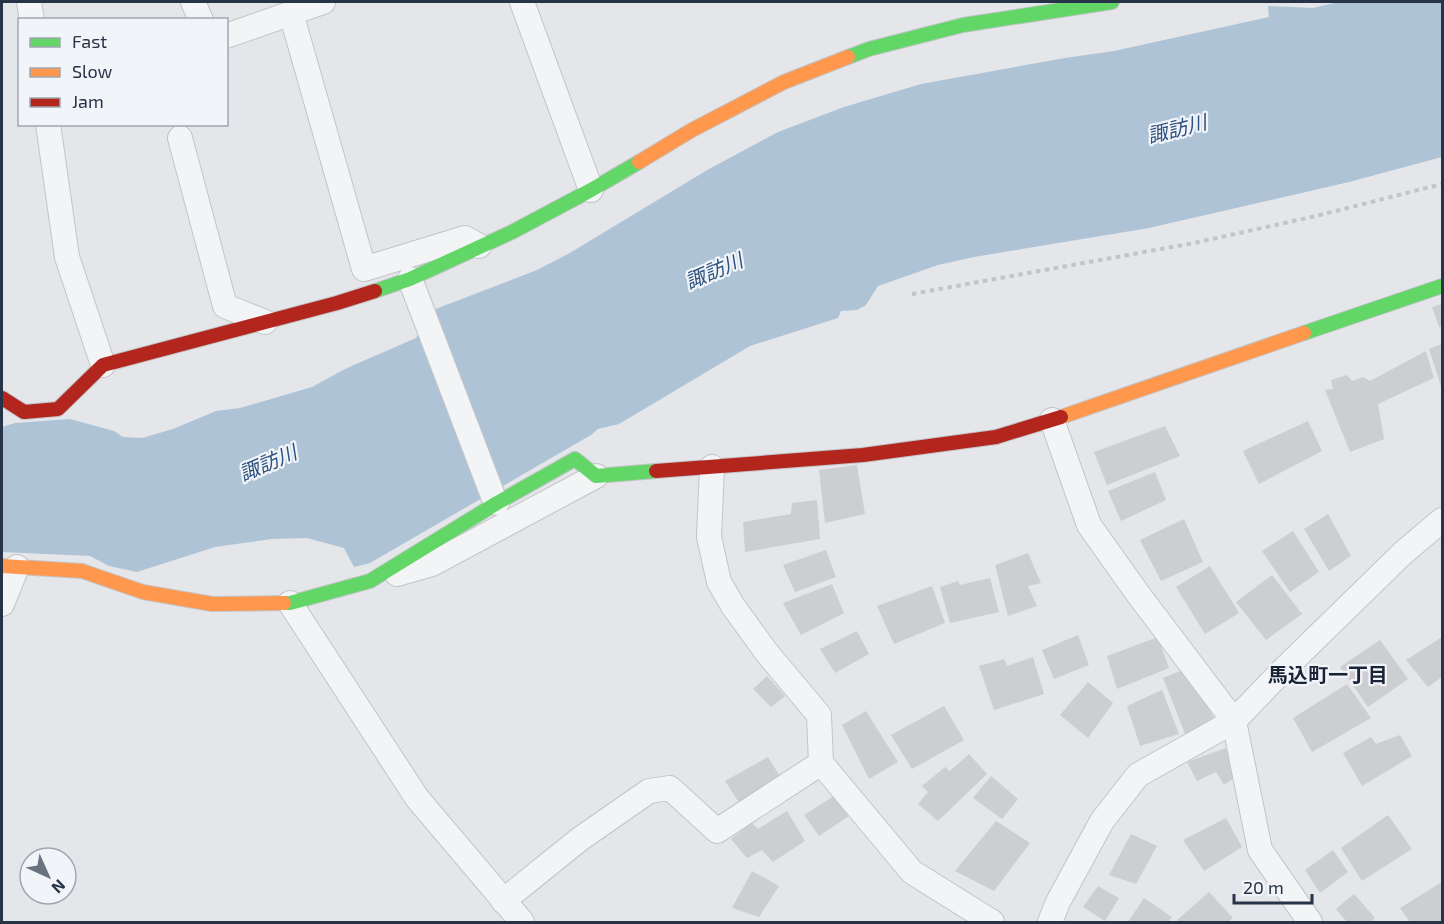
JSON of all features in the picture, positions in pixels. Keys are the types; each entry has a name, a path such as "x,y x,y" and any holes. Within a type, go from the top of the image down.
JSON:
{"street":[{"path":"29,2 32,18"},
{"path":"193,2 200,18"},
{"path":"228,35 323,2"},
{"path":"522,2 591,190"},
{"path":"2,398 24,412 58,409 103,365 412,285 591,190 692,130 784,82 869,49 963,25 1112,2"},
{"path":"291,13 364,269 465,238 480,247"},
{"path":"48,126 68,257 103,365"},
{"path":"180,138 225,306 265,322"},
{"path":"412,285 495,500"},
{"path":"2,604 9,567 82,571 143,592 212,604 290,603 432,564 596,476 863,455 996,437 1053,420 1443,286"},
{"path":"1053,420 1089,525 1234,721 1260,850 1310,922"},
{"path":"370,581 495,500 575,459 596,476"},
{"path":"712,467 709,537 720,582 767,653 819,715 821,763 912,872 992,922"},
{"path":"1050,922 1058,902 1102,821 1137,775 1234,721 1403,553 1443,520"},
{"path":"290,603 417,798 522,922"},
{"path":"503,901 580,839 650,791 670,788 717,831 821,763"}],"path":[{"path":"912,294 1194,243 1316,216 1443,184"}],"water":[{"name":"諏訪川","path":"1338,2 1442,2 1442,157 1349,182 1149,228 938,265 878,286 866,305 857,310 841,311 838,318 750,346 619,424 598,429 370,563 354,567 344,548 307,538 271,539 215,547 137,572 109,566 90,556 2,552 2,427 15,423 70,419 114,431 123,437 142,438 173,429 216,411 240,408 312,387 347,368 416,338 433,310 537,270 568,254 709,169 778,132 844,107 921,84 1114,51 1269,17 1268,6 1313,8"}],"building":[{"path":"1442,304 1442,326 1439,327 1432,307"},
{"path":"1442,344 1442,390 1429,349"},
{"path":"1426,351 1434,378 1378,404 1384,439 1350,452 1325,390 1333,389 1331,380 1347,375 1352,381 1363,377 1370,381"},
{"path":"1308,421 1322,451 1259,484 1243,451"},
{"path":"1165,426 1180,456 1107,485 1094,452"},
{"path":"857,465 865,514 825,523 819,470"},
{"path":"1155,472 1166,500 1121,521 1108,491"},
{"path":"817,500 820,539 745,552 743,522 791,514 792,503"},
{"path":"1328,514 1351,556 1329,571 1304,529"},
{"path":"1184,519 1203,562 1161,581 1140,540"},
{"path":"1293,531 1319,572 1290,592 1262,551"},
{"path":"826,550 836,577 795,592 783,565"},
{"path":"1028,553 1041,583 1028,586 1037,606 1008,616 995,565"},
{"path":"1210,566 1239,613 1205,634 1176,587"},
{"path":"1272,575 1302,614 1266,640 1236,602"},
{"path":"990,578 999,612 950,623 940,587 958,581 960,585"},
{"path":"832,584 844,613 801,635 783,603"},
{"path":"932,586 945,623 894,644 877,606"},
{"path":"857,631 869,654 835,673 820,649"},
{"path":"1078,635 1089,665 1054,679 1042,650"},
{"path":"1158,637 1169,668 1117,689 1107,656"},
{"path":"1442,637 1442,677 1428,687 1406,660"},
{"path":"1380,640 1408,679 1368,707 1340,667"},
{"path":"1033,657 1044,694 994,710 979,666 1004,659 1007,666"},
{"path":"1190,667 1216,723 1186,736 1163,678"},
{"path":"767,676 785,696 771,707 753,689"},
{"path":"1088,682 1113,703 1088,738 1060,715"},
{"path":"1347,684 1371,718 1312,752 1293,718"},
{"path":"1162,690 1179,734 1140,746 1127,706"},
{"path":"944,706 964,740 912,769 891,735"},
{"path":"866,711 898,762 869,779 842,725"},
{"path":"1400,735 1412,756 1362,786 1343,753 1371,737 1376,744"},
{"path":"1226,748 1239,775 1224,785 1216,772 1197,781 1187,762"},
{"path":"969,754 987,774 938,821 918,804 928,792 922,786 945,767 950,771"},
{"path":"768,757 781,778 740,804 725,781"},
{"path":"991,776 1018,799 1002,819 973,798"},
{"path":"834,796 849,816 819,836 804,815"},
{"path":"787,811 805,841 773,862 762,850 747,858 731,839 752,823 758,829"},
{"path":"1388,815 1412,849 1362,881 1341,848"},
{"path":"1226,818 1242,847 1204,871 1183,840"},
{"path":"996,821 1030,843 994,891 955,871"},
{"path":"1131,834 1157,846 1136,884 1109,875"},
{"path":"1333,850 1348,872 1320,893 1305,870"},
{"path":"752,871 779,886 759,917 732,908"},
{"path":"1442,882 1442,922 1410,922 1400,908"},
{"path":"1098,886 1119,898 1105,921 1083,907"},
{"path":"1209,892 1233,918 1228,922 1179,922 1177,920"},
{"path":"1354,894 1375,918 1370,922 1347,922 1336,909"},
{"path":"1144,898 1172,917 1168,922 1128,922"}],"traffic: fast":[{"path":"848,57 869,49 963,25 1112,2"},
{"path":"375,291 410,279 512,232 639,162"},
{"path":"1304,333 1442,286"},
{"path":"284,603 370,581 497,503 575,459 596,476 656,471"}],"traffic: slow":[{"path":"639,162 692,130 784,82 848,57"},
{"path":"1061,417 1304,333"},
{"path":"2,566 82,571 143,592 212,604 284,603"}],"traffic: jam":[{"path":"2,398 24,412 58,409 103,365 375,291"},
{"path":"656,471 863,455 996,437 1061,417"}],"district":[{"name":"馬込町一丁目","path":"1328,675"}]}
